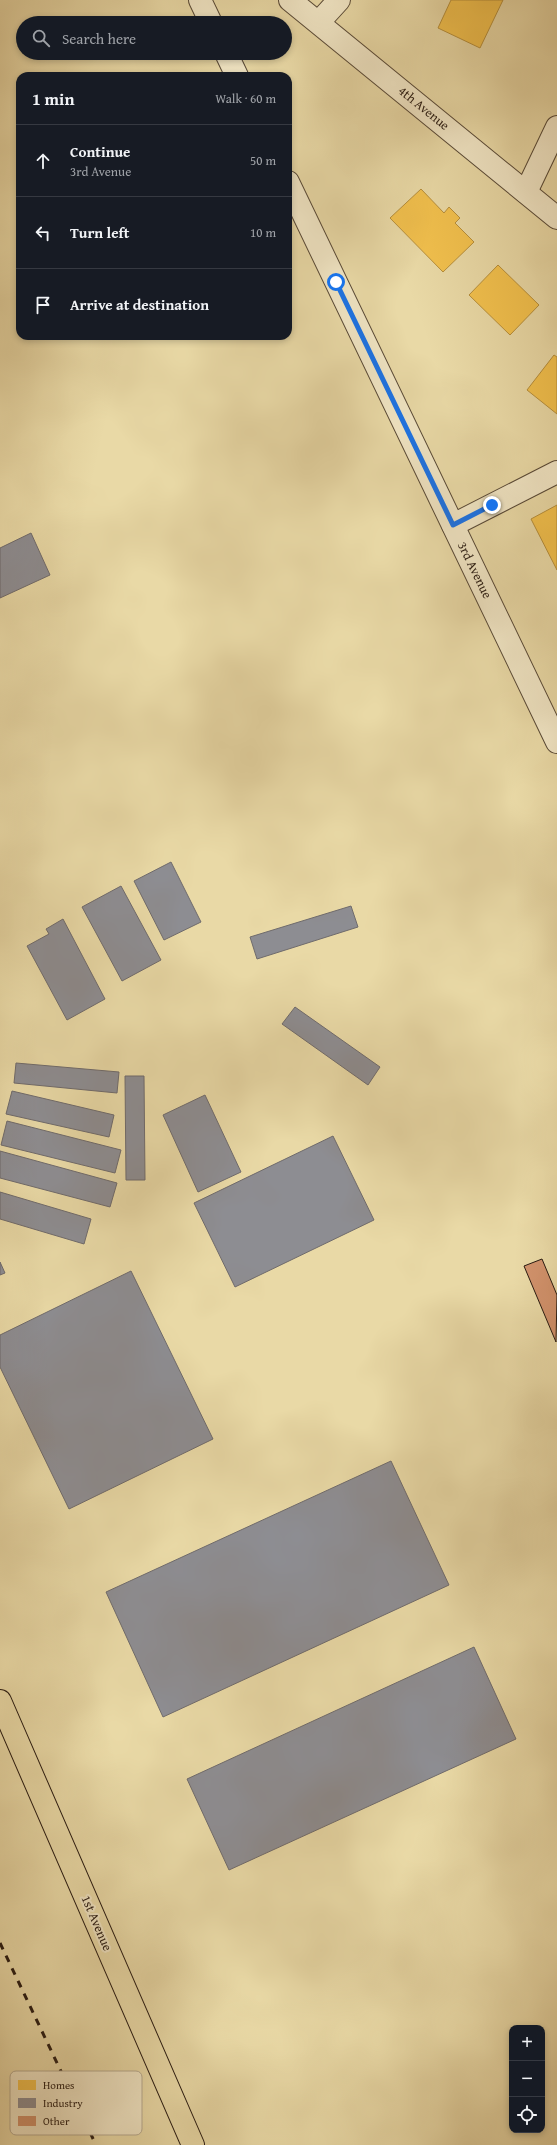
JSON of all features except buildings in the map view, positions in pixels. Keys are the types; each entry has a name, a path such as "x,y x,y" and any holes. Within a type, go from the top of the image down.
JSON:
{"main road":[{"name":"1st Avenue","path":"0,1700 193,2145"}],"street":[{"path":"200,0 208,16"},
{"name":"4th Avenue","path":"290,0 557,218"},
{"path":"318,22 339,0"},
{"path":"229,60 235,72"},
{"path":"526,192 557,127"},
{"name":"3rd Avenue","path":"292,190 557,742"},
{"path":"453,525 557,472"}],"railway":[{"path":"0,1943 61,2071"},
{"path":"91,2135 96,2145"}],"route":[{"path":"336,282 453,525 492,505"}]}
